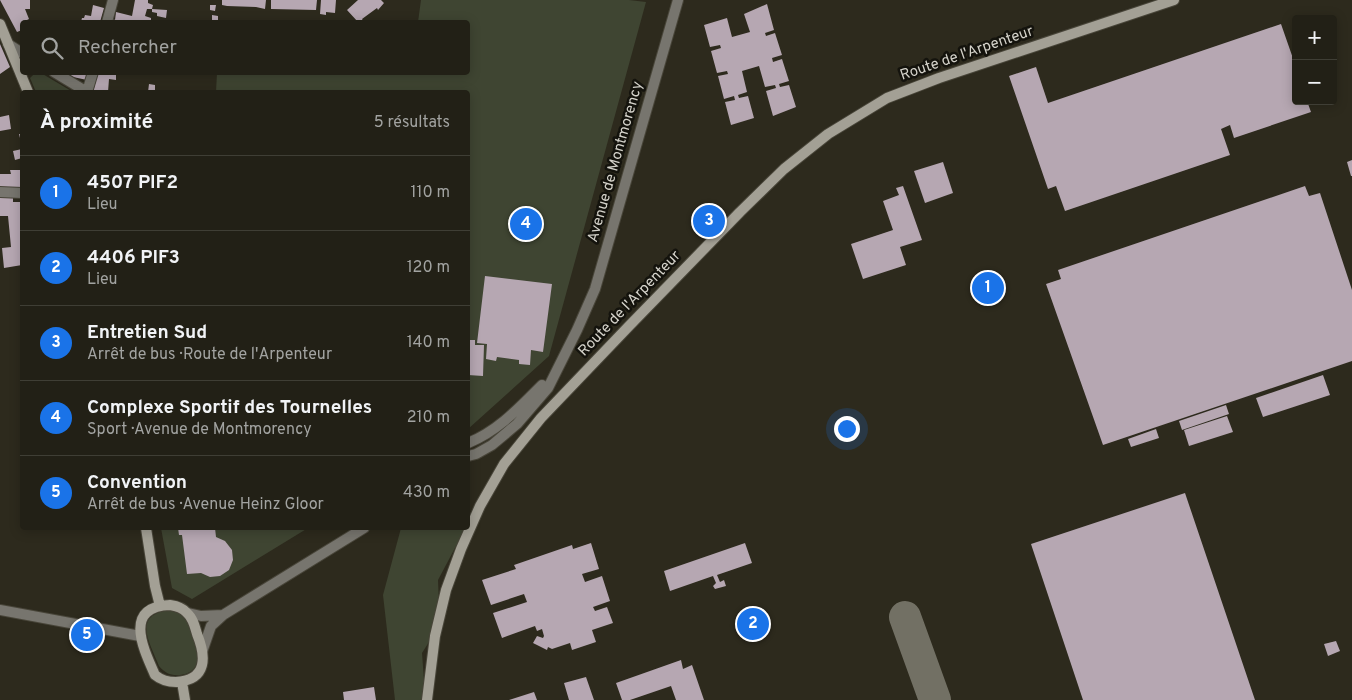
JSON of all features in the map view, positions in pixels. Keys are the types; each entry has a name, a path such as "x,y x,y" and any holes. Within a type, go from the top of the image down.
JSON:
{"main road":[{"name":"Route de l'Arpenteur","path":"470,528 504,464 541,418 740,212 784,169 828,134 887,98 939,78 1174,0"},
{"path":"0,24 20,73"},
{"path":"21,75 27,90"},
{"path":"146,530 160,606"},
{"name":"Route de l'Arpenteur","path":"427,700 435,636 446,590 460,549 469,530"},
{"path":"160,606 176,606 188,613 203,649 204,658 198,673 182,682 169,682 160,679 155,675 140,636 142,621 149,611 160,606"},
{"path":"182,682 185,700"}],"street":[{"path":"108,20 113,0"},
{"name":"Avenue de Montmorency","path":"470,456 492,445 517,424 542,395 548,388 578,330 595,289 678,0"},
{"path":"8,44 20,52"},
{"path":"59,75 84,90"},
{"path":"88,90 92,75"},
{"path":"0,192 20,192"},
{"name":"Avenue de Montmorency","path":"470,442 482,437 512,415 542,385 578,330"},
{"path":"203,649 211,626 223,615 361,530"},
{"path":"0,610 140,636"},
{"path":"188,613 200,616 223,615"}],"green space":[{"path":"421,0 629,0 646,2 549,356 470,427 470,90 216,90 217,75 470,75 470,20 418,20"},
{"path":"33,75 44,75 70,90 35,90 30,78"},
{"path":"161,530 305,530 192,599 172,588"},
{"path":"400,530 463,530 438,580 439,604 434,634 422,653 425,694 423,700 395,700 383,595"},
{"path":"170,610 179,613 186,620 197,651 198,658 194,669 180,675 168,674 159,666 146,631 147,624 151,618 158,613"}],"building":[{"path":"0,0 30,0 30,9 25,9 29,19 20,20 20,31 17,32"},
{"path":"135,0 148,0 148,3 153,5 152,9 147,9 145,16 151,18 151,20 115,20 116,12 132,16"},
{"path":"222,0 266,0 265,9 222,5"},
{"path":"271,0 317,0 316,10 271,9"},
{"path":"321,0 336,0 335,13 326,12 326,15 320,14"},
{"path":"358,0 381,0 384,3 378,10 377,8 362,20 356,20 347,10"},
{"path":"767,4 774,30 765,33 766,36 775,33 782,55 772,58 773,62 782,59 789,81 779,84 780,87 789,85 796,107 773,116 766,91 776,88 775,85 765,87 759,66 742,71 747,92 738,95 739,98 748,96 754,118 731,125 725,102 735,100 734,96 724,99 718,76 728,74 727,71 717,73 711,51 721,48 720,45 710,47 704,25 727,18 732,37 750,32 744,14"},
{"path":"93,5 104,8 101,20 82,20 85,15 91,16"},
{"path":"210,5 216,5 215,11 210,10"},
{"path":"152,9 167,10 166,18 157,16 157,13 152,12"},
{"path":"212,15 218,16 218,20 212,20"},
{"path":"1281,24 1292,56 1292,105 1308,105 1311,112 1234,138 1230,125 1221,129 1230,155 1065,211 1056,186 1048,189 1009,76 1036,67 1048,103"},
{"path":"0,44 10,67 0,74"},
{"path":"70,75 88,75 87,80"},
{"path":"97,75 116,75 116,80 109,79 108,90 94,90"},
{"path":"149,84 155,85 155,90 148,90"},
{"path":"9,115 11,129 0,131 0,117"},
{"path":"20,149 20,159 15,160 13,151"},
{"path":"1352,160 1352,176 1351,176 1347,162"},
{"path":"943,162 953,193 925,203 914,171"},
{"path":"10,170 20,170 20,188 0,187 0,174 11,174"},
{"path":"903,186 922,240 900,247 906,265 863,279 851,244 893,230 883,201 899,195 896,188"},
{"path":"1305,186 1309,196 1320,193 1352,290 1352,361 1103,445 1046,284 1061,279 1058,270"},
{"path":"0,198 13,198 13,202 20,202 20,265 4,268 2,248 11,247 8,216 0,216"},
{"path":"485,276 552,284 543,352 531,350 530,365 519,364 519,360 497,357 496,361 486,359 487,344 477,343"},
{"path":"993,281 996,291 982,295 979,285"},
{"path":"470,340 475,340 475,345 484,345 483,376 470,375"},
{"path":"1323,375 1330,395 1263,417 1256,398"},
{"path":"1226,405 1229,414 1182,430 1179,421"},
{"path":"1227,416 1233,432 1189,446 1184,430"},
{"path":"1156,429 1159,438 1131,447 1128,439"},
{"path":"1185,493 1255,700 1083,700 1031,544"},
{"path":"178,530 215,530 216,537 225,541 232,550 233,560 229,570 220,576 210,577 201,573 187,574 182,535 179,535"},
{"path":"591,543 599,569 582,574 585,582 602,576 610,601 593,607 595,611 607,607 613,623 592,630 596,642 572,650 570,643 552,649 548,647 547,650 533,643 537,636 543,638 544,636 542,629 537,631 535,626 502,638 493,613 527,602 524,594 491,605 482,580 516,569 514,565 572,545 573,549"},
{"path":"745,543 752,563 717,575 720,582 724,580 726,586 715,589 713,586 716,583 713,576 670,591 664,571"},
{"path":"758,615 762,628 749,632 745,619"},
{"path":"1336,641 1340,651 1328,656 1324,644"},
{"path":"681,660 683,669 692,665 704,700 676,700 671,686 630,700 622,700 616,683"},
{"path":"586,677 594,700 569,700 564,683"},
{"path":"374,687 376,700 344,700 343,692"},
{"path":"534,692 537,700 509,700"}],"taxiway":[{"path":"905,617 935,700"}],"place":[{"name":"Entretien Sud","path":"709,221"},
{"name":"Complexe Sportif des Tournelles","path":"526,224"},
{"name":"4507 PIF2","path":"988,288"},
{"name":"4406 PIF3","path":"753,624"},
{"name":"Convention","path":"87,635"}]}
